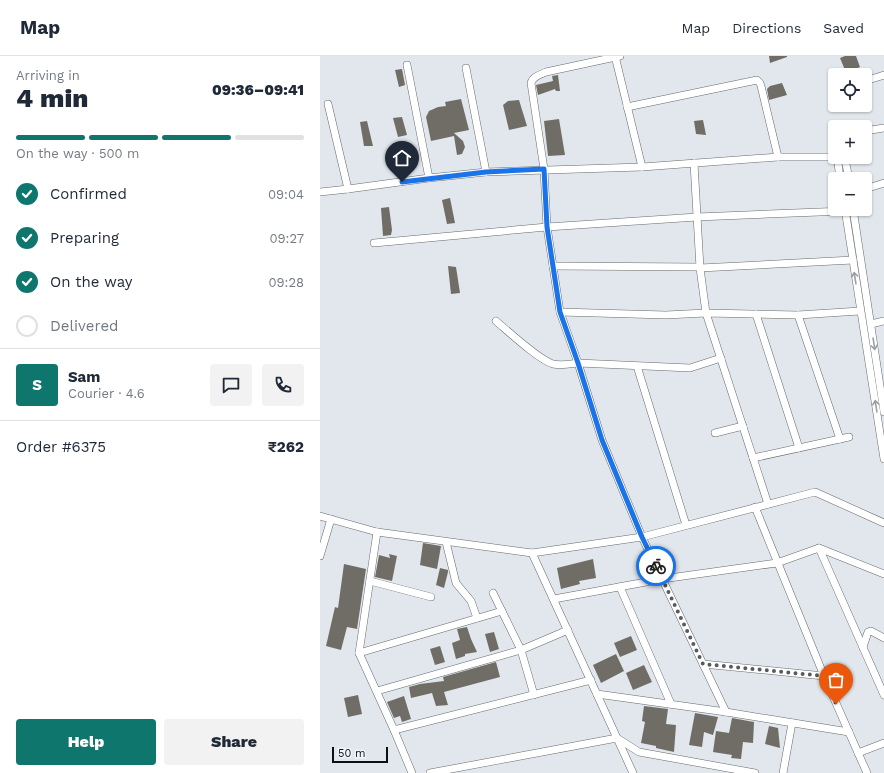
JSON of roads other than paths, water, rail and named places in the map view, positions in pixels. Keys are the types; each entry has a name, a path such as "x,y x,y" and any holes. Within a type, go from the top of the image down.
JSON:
{"street":[{"path":"642,167 627,107 617,56 546,72 532,79 530,86 544,169 547,227 560,312 578,363 602,440 642,537 726,712"},
{"path":"406,65 429,178"},
{"path":"466,68 486,172"},
{"path":"872,79 884,75"},
{"path":"627,107 757,80 761,86 778,157"},
{"path":"328,104 348,189"},
{"path":"872,130 884,128"},
{"path":"320,192 486,172 642,167 778,157 828,157"},
{"path":"694,163 700,267 706,313 768,504"},
{"path":"872,187 884,183"},
{"path":"374,243 547,227 697,217 828,212"},
{"path":"846,216 884,459"},
{"path":"854,216 871,324 881,376 884,412"},
{"path":"553,266 700,267 853,260"},
{"path":"560,312 666,315 706,313 798,314 860,311"},
{"path":"756,314 799,448"},
{"path":"798,314 840,439"},
{"path":"496,321 547,362 561,365 578,363 690,368 721,358"},
{"path":"871,324 884,321"},
{"path":"638,366 686,525"},
{"path":"715,433 743,426"},
{"path":"753,458 849,437"},
{"path":"320,516 377,532 532,553 642,537 815,492 884,523"},
{"path":"755,508 824,676 867,773"},
{"path":"320,556 331,519"},
{"path":"377,532 359,653 412,773"},
{"path":"446,542 456,583 471,601 477,618"},
{"path":"819,548 884,695"},
{"path":"554,599 662,579 777,563 819,548 884,574"},
{"path":"532,553 633,773"},
{"path":"370,582 431,597"},
{"path":"620,587 671,704"},
{"path":"493,593 521,650 534,695"},
{"path":"359,653 502,611"},
{"path":"377,691 521,650 568,630"},
{"path":"863,647 868,632 884,638"},
{"path":"703,664 824,676"},
{"path":"394,730 591,680"},
{"path":"597,694 726,712 848,732"},
{"path":"783,773 792,723"},
{"path":"430,773 618,738 639,752 755,773"},
{"path":"858,753 884,743"}]}
